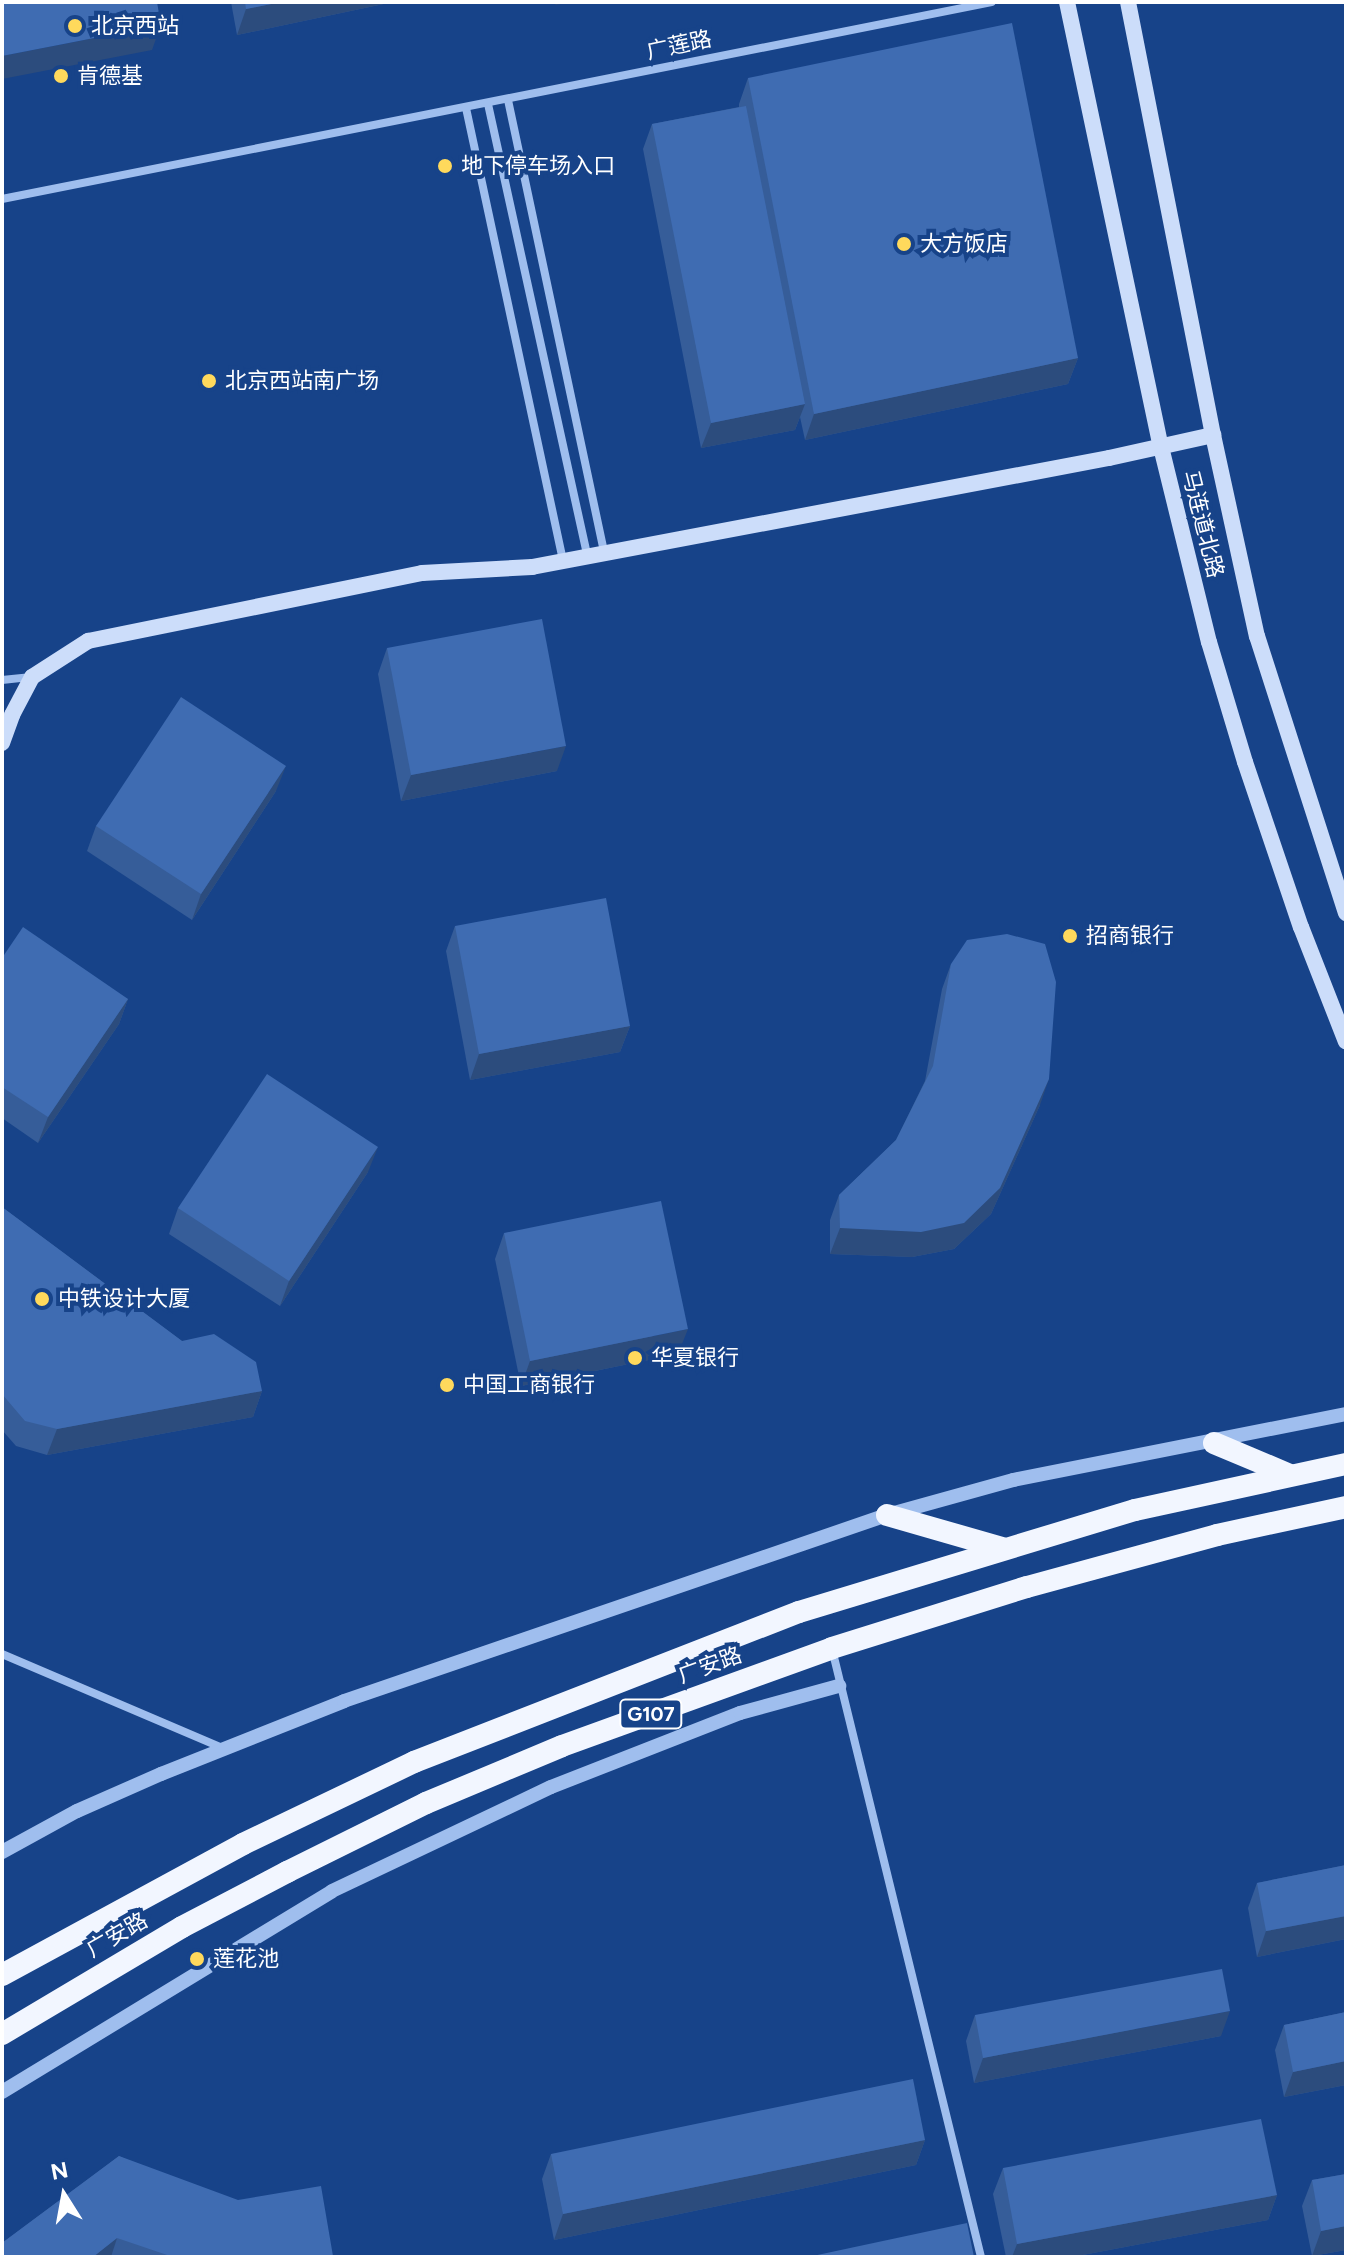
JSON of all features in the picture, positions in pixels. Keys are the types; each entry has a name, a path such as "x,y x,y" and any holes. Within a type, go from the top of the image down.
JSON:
{"highway":[{"path":"1214,1443 1290,1475"},
{"name":"广安路","path":"2,1975 243,1844 414,1762 799,1612 1135,1510 1346,1464"},
{"name":"广安路","path":"2,2034 182,1927 426,1803 562,1746 832,1648 1027,1587 1217,1535 1346,1507"},
{"path":"887,1515 1003,1548"}],"main road":[{"name":"马连道北路","path":"1067,2 1161,447 1209,642 1245,762 1301,927 1346,1042"},
{"name":"马连道北路","path":"1128,2 1213,435 1257,636 1346,913"},
{"path":"2,743 12,715 32,677 88,641 422,573 517,569 596,555 1213,435"}],"street":[{"name":"广莲路","path":"2,199 992,2"},
{"path":"508,100 596,555"},
{"path":"488,104 596,555"},
{"path":"466,108 563,561"},
{"path":"2,680 32,677"},
{"path":"2,1852 77,1811 344,1701 887,1515 1013,1480 1214,1443 1346,1414"},
{"path":"832,1648 981,2257"},
{"path":"2,1654 226,1749"},
{"path":"2,2092 207,1964 345,1885 551,1787 740,1713 839,1686"}],"building":[{"name":"北京西站","path":"2,2 157,2 161,25 2,56"},
{"path":"245,2 281,2 246,9"},
{"name":"大方饭店","path":"1012,23 1078,358 814,414 748,78"},
{"path":"746,106 805,404 711,423 652,124"},
{"path":"542,619 566,746 411,775 387,648"},
{"path":"181,697 286,766 201,894 96,826"},
{"path":"606,898 630,1026 479,1054 455,926"},
{"path":"23,927 128,999 48,1117 2,1087 2,958"},
{"path":"1007,934 1045,944 1056,982 1049,1079 1000,1188 964,1223 921,1232 840,1228 839,1195 896,1140 933,1066 951,964 967,940"},
{"path":"267,1074 378,1147 289,1281 178,1208"},
{"path":"661,1201 688,1329 530,1361 504,1233"},
{"name":"中铁设计大厦","path":"2,1207 182,1341 214,1334 256,1362 262,1391 57,1429 25,1421 2,1394"},
{"path":"1346,1865 1346,1916 1266,1931 1257,1883"},
{"path":"1222,1969 1230,2011 983,2058 975,2015"},
{"path":"1346,2012 1346,2061 1293,2072 1284,2025"},
{"path":"913,2079 925,2140 563,2214 551,2154"},
{"path":"1261,2119 1277,2195 1017,2244 1003,2168"},
{"path":"119,2156 238,2200 321,2186 333,2256 173,2257 117,2238 93,2257 4,2257 2,2243"},
{"path":"1346,2174 1346,2226 1321,2231 1312,2180"},
{"path":"967,2223 974,2257 808,2257"}],"place":[{"name":"北京西站","path":"75,26"},
{"name":"肯德基","path":"61,76"},
{"name":"地下停车场入口","path":"445,166"},
{"name":"大方饭店","path":"904,244"},
{"name":"北京西站南广场","path":"209,381"},
{"name":"招商银行","path":"1070,936"},
{"name":"中铁设计大厦","path":"42,1299"},
{"name":"华夏银行","path":"635,1358"},
{"name":"中国工商银行","path":"447,1385"},
{"name":"莲花池","path":"197,1959"}]}
